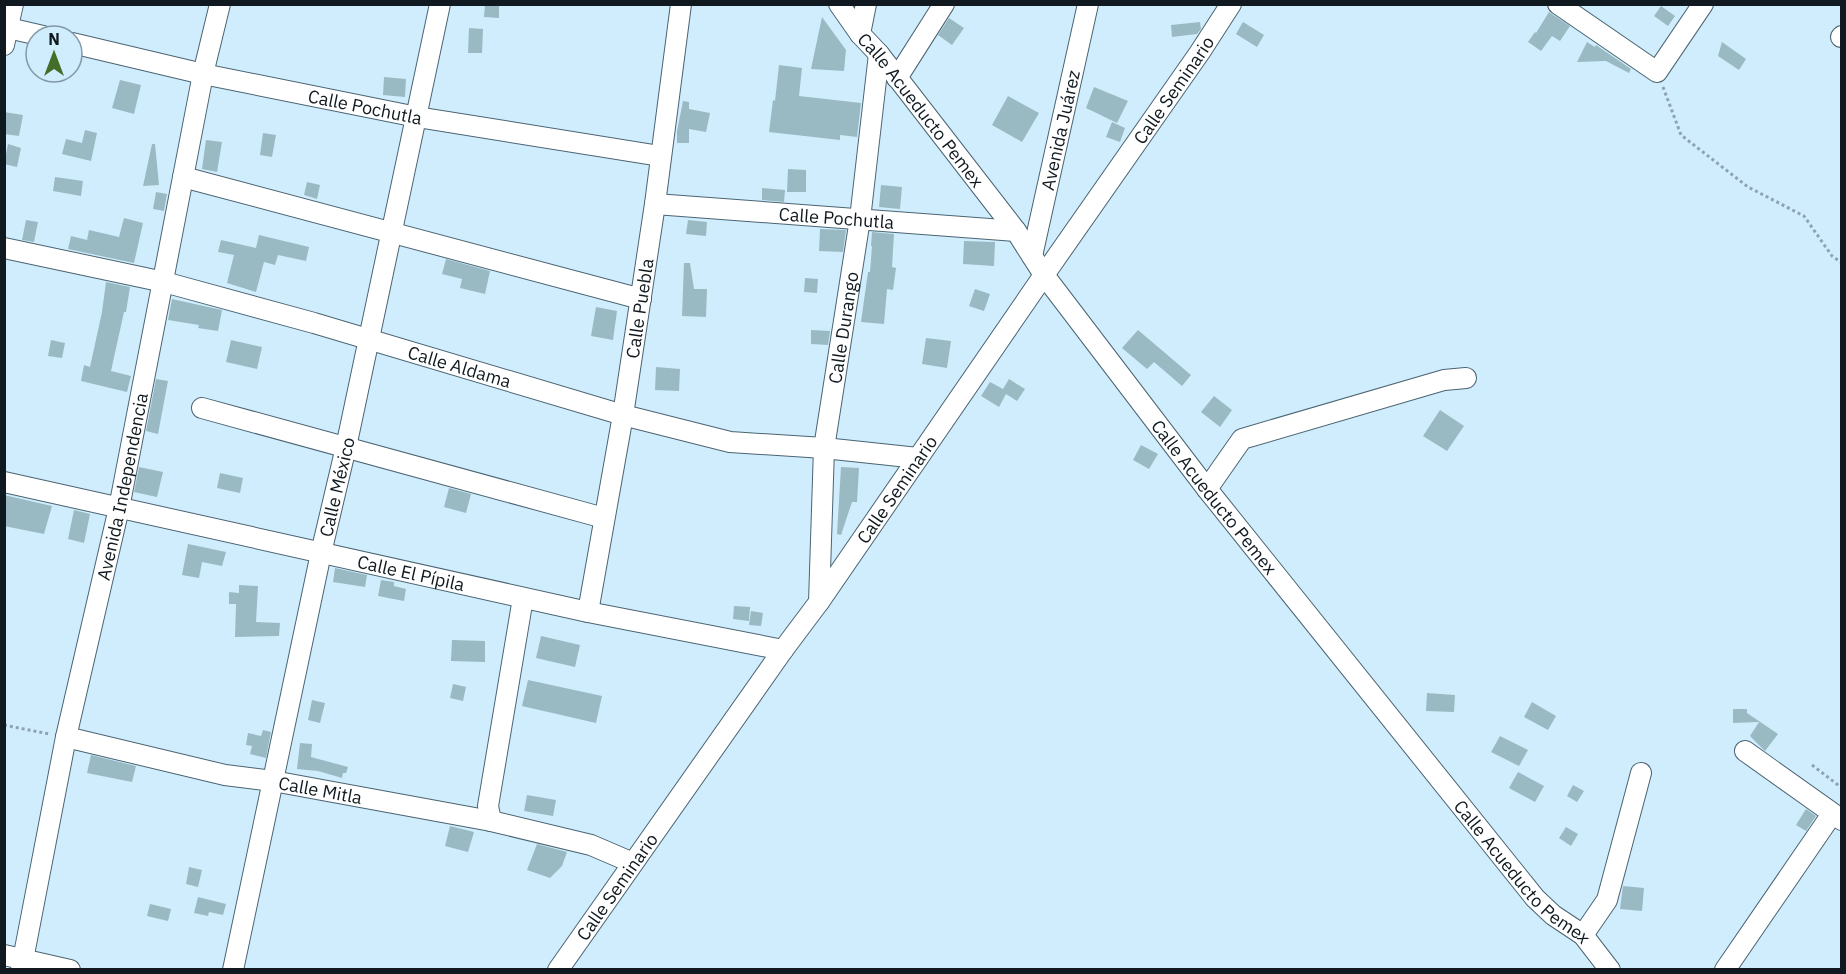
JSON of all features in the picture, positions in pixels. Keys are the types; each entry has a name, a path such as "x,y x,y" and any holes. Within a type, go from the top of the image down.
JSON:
{"street":[{"path":"13,4 6,33 24,34"},
{"name":"Avenida Independencia","path":"16,961 119,508 203,74 220,4"},
{"name":"Calle México","path":"233,969 440,4"},
{"name":"Calle Puebla","path":"588,612 641,298 681,4"},
{"name":"Calle Acueducto Pemex","path":"839,4 860,34 879,54 1016,231 1044,275 1207,489 1535,898 1553,915 1583,935 1610,969"},
{"path":"860,34 866,4"},
{"path":"897,78 944,4"},
{"name":"Avenida Juárez","path":"1032,256 1088,4"},
{"name":"Calle Seminario","path":"558,969 819,602 1231,4"},
{"path":"1558,4 1657,72 1703,4"},
{"name":"Calle Pochutla","path":"84,46 203,74 417,117 660,156"},
{"name":"Calle Durango","path":"819,602 824,448 860,219 879,54"},
{"path":"183,177 641,298"},
{"name":"Calle Pochutla","path":"654,204 1016,231"},
{"name":"Calle Aldama","path":"4,248 164,282 623,415 730,442 824,448 918,458"},
{"path":"1207,489 1242,439 1444,380 1466,378"},
{"path":"202,408 604,518"},
{"name":"Calle El Pípila","path":"4,482 523,598 783,650"},
{"path":"491,821 488,806 523,598"},
{"name":"Calle Mitla","path":"66,737 225,775 273,781 491,821 591,846 633,863"},
{"path":"1725,969 1837,817 1745,751"},
{"path":"1583,935 1607,900 1641,773"},
{"path":"16,961 70,969"}],"path":[{"path":"1657,72 1681,135 1748,187 1804,216 1832,256 1842,263"},
{"path":"4,725 66,737"},
{"path":"1812,765 1842,788"}],"building":[{"path":"485,4 499,4 499,18 484,17"},
{"path":"1661,6 1675,16 1668,26 1654,16"},
{"path":"1549,12 1570,26 1560,41 1552,36 1541,51 1528,42"},
{"path":"822,17 846,50 844,71 811,69"},
{"path":"949,18 964,28 952,45 938,35"},
{"path":"1200,22 1201,29 1197,34 1172,37 1171,25"},
{"path":"1243,22 1264,35 1257,47 1236,34"},
{"path":"469,28 483,29 482,53 468,53"},
{"path":"1587,42 1595,47 1596,45 1631,69 1629,73 1606,61 1577,62"},
{"path":"1722,42 1746,59 1739,70 1718,56"},
{"path":"779,65 802,68 799,96 861,103 857,137 840,135 840,140 769,132"},
{"path":"384,77 406,79 405,97 383,95"},
{"path":"120,80 141,85 134,114 112,108"},
{"path":"1094,87 1128,101 1117,123 1086,108"},
{"path":"1008,96 1039,113 1022,142 992,125"},
{"path":"683,101 689,102 689,109 710,113 706,132 689,129 689,143 677,143 677,131"},
{"path":"4,112 23,115 19,136 4,134"},
{"path":"1112,122 1125,128 1120,142 1106,137"},
{"path":"85,130 97,133 91,161 62,154 66,139 82,143"},
{"path":"263,133 276,135 272,157 260,155"},
{"path":"206,140 222,142 217,172 202,169"},
{"path":"8,144 21,148 17,167 4,164"},
{"path":"152,144 155,144 159,185 143,186"},
{"path":"788,169 806,170 806,192 787,192"},
{"path":"55,177 83,181 81,196 53,191"},
{"path":"307,182 320,185 317,199 304,195"},
{"path":"881,185 902,187 900,209 879,207"},
{"path":"762,188 785,190 784,202 762,200"},
{"path":"156,192 167,194 164,211 153,209"},
{"path":"124,218 143,223 134,263 68,249 71,236 87,240 89,230 119,237"},
{"path":"26,220 38,222 34,242 22,240"},
{"path":"688,220 707,222 706,236 686,234"},
{"path":"820,229 846,230 843,252 819,251"},
{"path":"872,232 894,234 892,267 896,268 893,290 887,289 884,324 861,322 868,272 870,272"},
{"path":"259,235 309,247 306,261 278,255 275,265 264,262 256,292 227,283 234,255 218,252 221,240 256,248"},
{"path":"964,241 995,242 994,266 963,264"},
{"path":"446,259 490,271 485,294 460,288 462,279 442,274"},
{"path":"684,263 690,263 694,289 707,289 706,317 682,316"},
{"path":"805,278 818,279 817,293 804,292"},
{"path":"106,282 130,287 111,371 131,376 127,392 81,381 84,365 90,367"},
{"path":"975,289 990,294 984,311 969,306"},
{"path":"172,299 222,310 218,331 168,320"},
{"path":"596,307 617,311 613,340 591,336"},
{"path":"811,330 830,331 828,345 811,344"},
{"path":"1138,330 1191,375 1182,386 1154,362 1147,369 1122,348"},
{"path":"926,338 951,341 947,368 922,364"},
{"path":"51,340 65,343 62,358 48,356"},
{"path":"231,340 262,347 257,369 226,362"},
{"path":"656,367 680,369 679,391 655,390"},
{"path":"156,379 168,381 158,434 146,431"},
{"path":"1009,379 1025,389 1017,401 1006,394 999,407 981,396 990,382 1003,389"},
{"path":"1214,396 1232,410 1220,427 1201,412"},
{"path":"1440,410 1464,426 1447,451 1423,436"},
{"path":"1141,445 1158,454 1149,469 1133,460"},
{"path":"139,467 163,472 157,497 134,492"},
{"path":"841,467 859,468 857,502 852,502 841,535 837,534"},
{"path":"220,473 243,478 240,493 217,488"},
{"path":"449,488 471,494 466,513 444,507"},
{"path":"4,495 52,506 44,534 4,526"},
{"path":"74,510 90,514 84,543 68,539"},
{"path":"188,544 226,552 222,566 202,562 199,578 182,575"},
{"path":"335,568 367,575 365,587 333,582"},
{"path":"381,580 394,582 394,586 406,589 404,601 378,596"},
{"path":"239,585 258,586 256,622 280,623 279,636 235,637 236,604 229,604 229,592 239,593"},
{"path":"734,606 750,607 749,621 733,619"},
{"path":"751,611 763,613 761,626 749,625"},
{"path":"541,636 580,645 575,667 536,658"},
{"path":"452,640 485,641 485,662 451,661"},
{"path":"528,680 602,696 596,723 522,706"},
{"path":"453,684 466,687 463,701 450,698"},
{"path":"1427,693 1455,695 1454,712 1426,711"},
{"path":"312,700 325,703 320,723 308,720"},
{"path":"1532,702 1556,716 1548,730 1524,717"},
{"path":"1733,709 1747,709 1747,713 1778,734 1765,751 1750,736 1759,722 1733,723"},
{"path":"263,730 271,732 266,758 250,754 252,746 246,745 248,733 261,736"},
{"path":"1500,736 1528,750 1519,766 1491,752"},
{"path":"300,743 312,744 311,757 348,767 346,773 343,773 342,778 318,771 297,769"},
{"path":"91,755 136,766 132,782 87,773"},
{"path":"1518,772 1544,786 1535,802 1509,788"},
{"path":"1573,785 1584,791 1577,802 1567,796"},
{"path":"527,795 556,800 553,816 524,811"},
{"path":"1806,809 1816,816 1806,831 1796,825"},
{"path":"450,826 474,832 468,852 445,846"},
{"path":"1566,827 1578,834 1571,846 1559,838"},
{"path":"537,844 567,852 562,866 550,878 527,870"},
{"path":"189,867 202,870 198,887 186,884"},
{"path":"1623,886 1644,888 1642,911 1620,909"},
{"path":"198,897 226,904 223,915 209,912 208,916 194,913"},
{"path":"150,904 171,909 168,921 147,916"}]}
